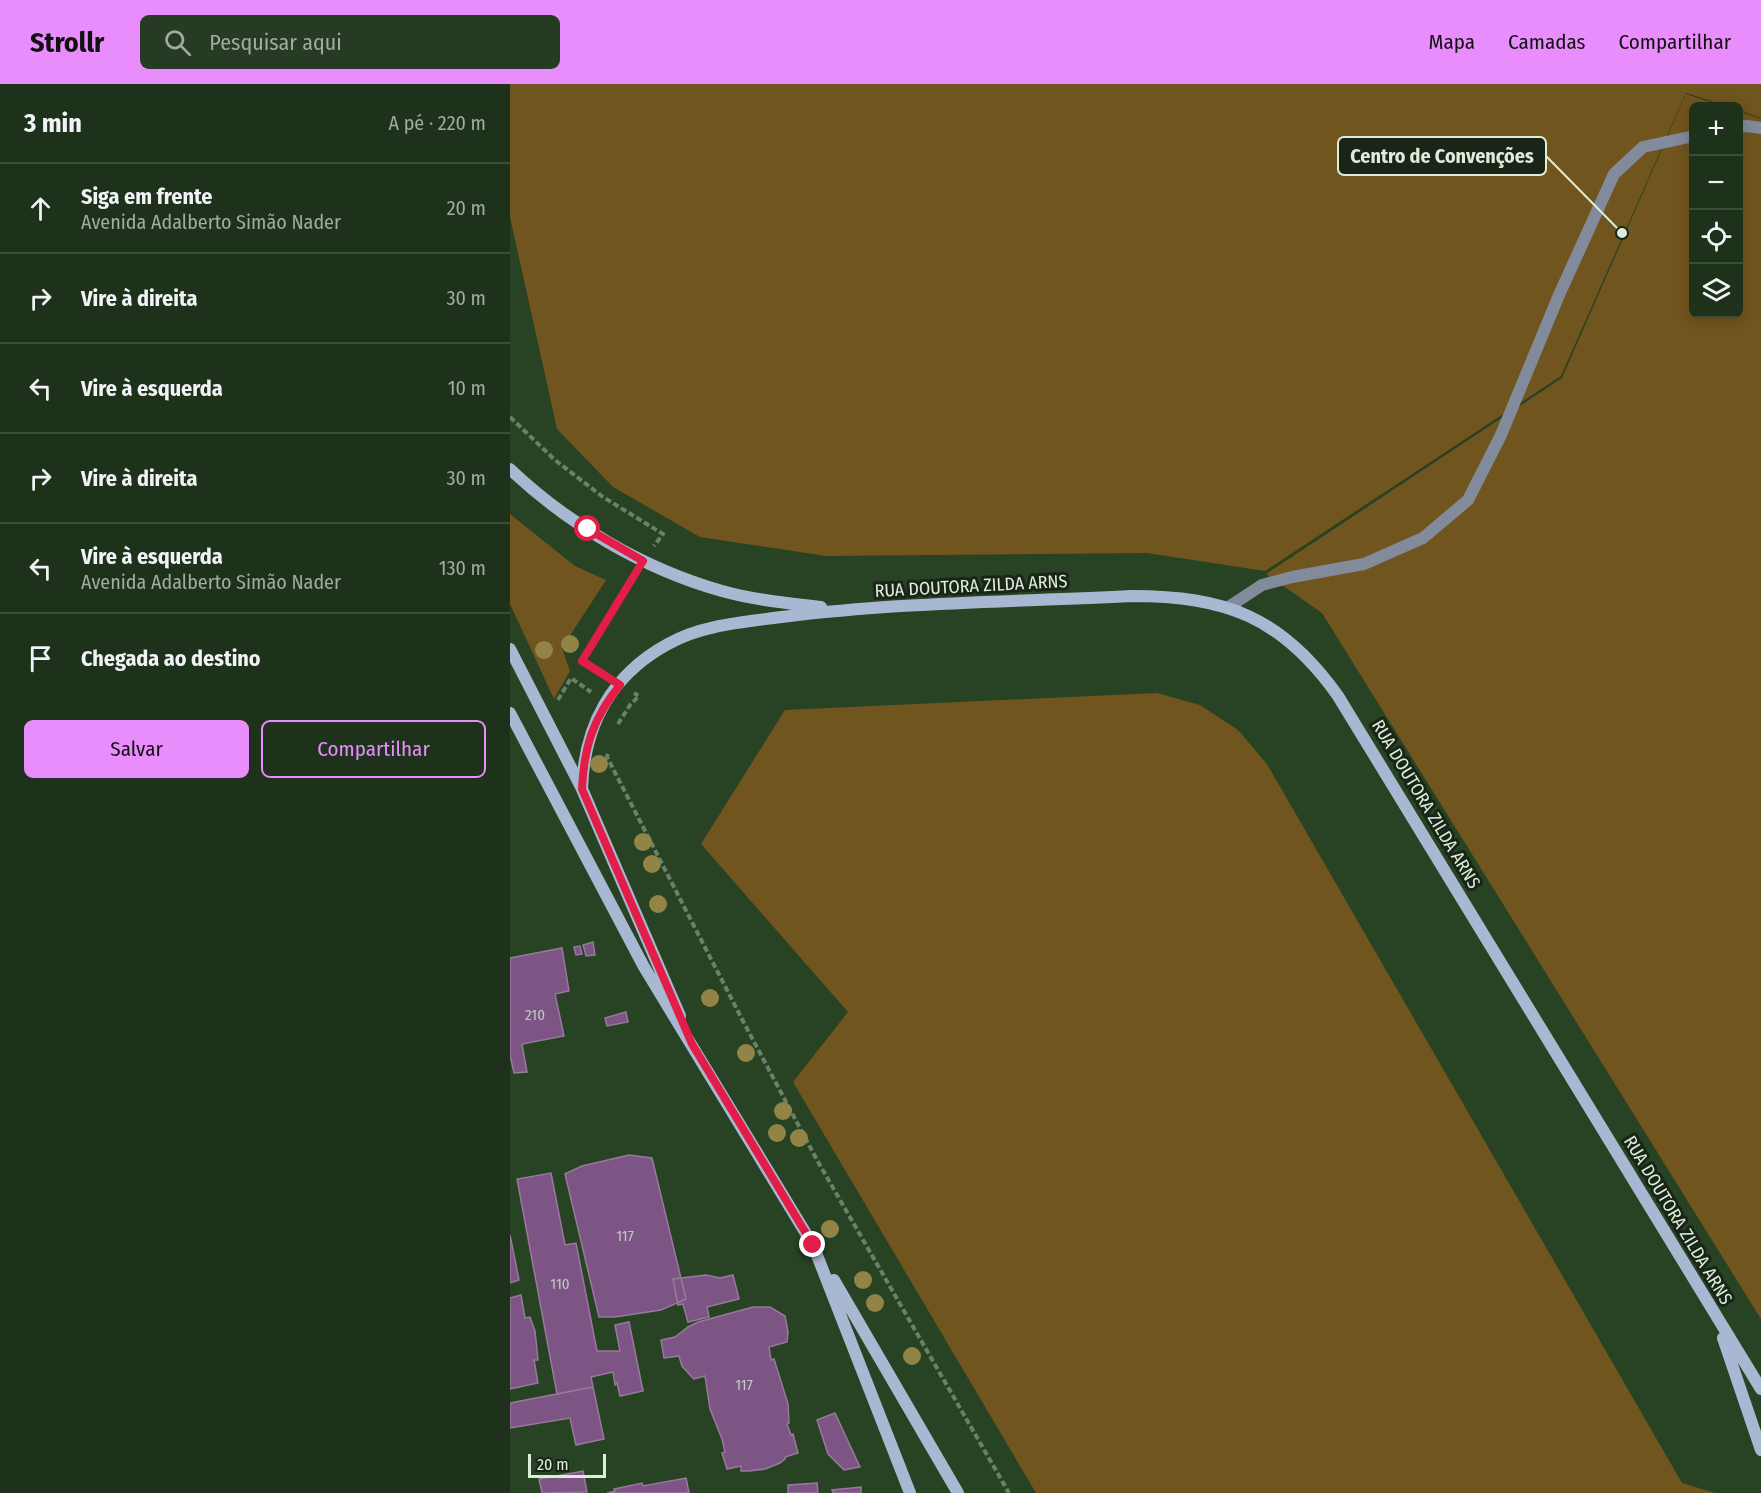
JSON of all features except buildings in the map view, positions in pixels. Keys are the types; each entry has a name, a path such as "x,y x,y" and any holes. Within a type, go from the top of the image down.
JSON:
{"main road":[{"path":"510,469 579,523 643,561 723,591 838,610"},
{"name":"RUA DOUTORA ZILDA ARNS","path":"838,610 1166,596 1198,600 1227,608 1278,633 1300,650 1318,669 1363,735 1761,1389"},
{"path":"582,789 583,767 591,731 605,703 648,657 670,643 733,623 838,610"},
{"path":"510,649 582,789 692,1044"},
{"path":"510,713 644,968 813,1245 958,1493"},
{"path":"813,1245 910,1493"},
{"path":"1716,1317 1761,1450"}],"lane":[{"path":"1743,126 1761,128"},
{"path":"1227,608 1262,585 1364,564 1423,538 1468,500 1501,435 1559,295 1614,174 1643,147 1689,137"}],"path":[{"path":"510,417 555,460 603,497 663,534 643,561 582,661 639,696 630,705 615,732"},
{"path":"609,749 607,757 817,1160 1009,1493"}],"shaded area":[{"path":"510,84 1761,84 1761,118 1743,111 1743,102 1714,102 1686,93 1561,376 1265,571 1147,553 826,556 700,537 613,487 557,429 510,217"},
{"path":"1686,94 1711,102 1689,102 1689,318 1743,318 1743,112 1761,119 1761,1319 1322,613 1266,574 1562,378"},
{"path":"510,514 575,566 606,580 562,648 570,671 554,699 510,604"},
{"path":"1157,693 1200,705 1238,730 1267,764 1682,1483 1715,1493 1036,1493 793,1082 848,1012 701,844 785,710"}],"place":[{"name":"Centro de Convenções","path":"1622,233"}],"route":[{"path":"588,529 643,561 582,661 620,685 605,703 591,731 583,767 582,789 692,1044 813,1245"}]}
